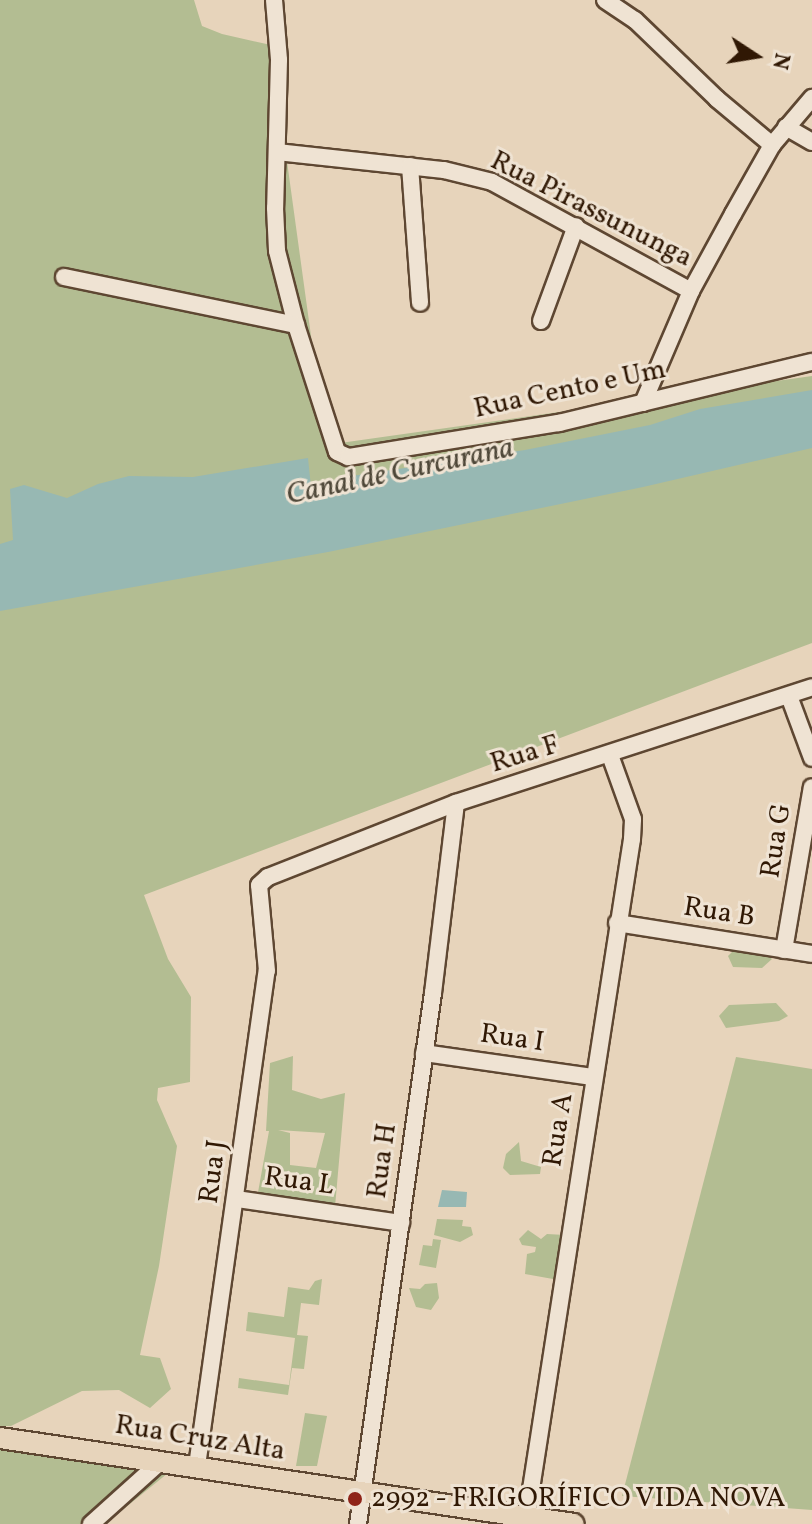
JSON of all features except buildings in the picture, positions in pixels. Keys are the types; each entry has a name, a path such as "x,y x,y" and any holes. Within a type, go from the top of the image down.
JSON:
{"main road":[{"name":"Rua Cruz Alta","path":"0,1438 197,1466 363,1495 527,1515 574,1524"}],"street":[{"path":"64,277 296,325 277,251 279,60 274,0"},
{"path":"605,0 635,20 717,99 772,145"},
{"path":"643,403 691,291 772,145 812,98"},
{"path":"786,127 812,142"},
{"name":"Rua Pirassununga","path":"277,152 444,170 492,182 691,291"},
{"path":"410,166 420,303"},
{"path":"541,321 576,226"},
{"name":"Rua Cento e Um","path":"296,325 337,452 348,457 559,423 812,362"},
{"name":"Rua F","path":"259,885 268,877 456,803 812,687"},
{"path":"789,696 812,758"},
{"name":"Rua A","path":"527,1515 633,819 610,755"},
{"name":"Rua G","path":"784,950 812,787"},
{"name":"Rua H","path":"358,1524 450,869 456,803"},
{"name":"Rua J","path":"197,1466 267,971 259,885"},
{"name":"Rua B","path":"617,923 812,954"},
{"name":"Rua I","path":"424,1053 593,1077"},
{"name":"Rua L","path":"237,1199 401,1223"},
{"path":"91,1524 160,1462"}],"green space":[{"path":"0,0 194,0 202,26 222,34 271,45 326,445 812,376 812,643 144,895 168,959 191,997 190,1082 158,1088 157,1100 177,1146 159,1266 140,1355 160,1358 171,1389 150,1408 119,1390 82,1391 11,1426 0,1426"},
{"path":"738,946 759,949 772,959 762,968 733,967 728,956"},
{"path":"776,1003 788,1016 779,1021 726,1028 719,1016 729,1005"},
{"path":"293,1056 292,1090 321,1099 345,1093 335,1207 257,1198 269,1131 266,1131 270,1063","holes":["278,1130 325,1133 316,1168 290,1165 290,1133"]},
{"path":"736,1057 812,1069 812,1510 622,1496"},
{"path":"519,1142 521,1161 541,1167 540,1174 510,1175 503,1168 506,1154"},
{"path":"437,1219 463,1220 462,1226 471,1227 473,1235 460,1242 434,1235"},
{"path":"528,1230 541,1239 547,1234 565,1235 562,1267 553,1279 525,1274 527,1254 535,1252 536,1247 522,1245 519,1239"},
{"path":"433,1239 441,1240 436,1268 419,1265 423,1245 432,1246"},
{"path":"322,1279 319,1305 301,1303 297,1335 308,1336 304,1369 292,1368 288,1395 238,1388 239,1378 289,1385 295,1338 246,1331 248,1312 284,1317 288,1287 309,1290 315,1281"},
{"path":"437,1283 439,1298 431,1310 416,1307 409,1288 420,1289 425,1284"},
{"path":"305,1413 327,1416 317,1466 296,1466"},
{"path":"0,1441 173,1469 105,1524 0,1524"}],"water":[{"name":"Canal de Curcurana","path":"812,390 812,448 643,487 328,552 0,611 0,544 13,540 10,489 24,485 67,498 98,484 129,476 193,477 308,458 311,487 345,477 525,450 650,425 700,409"},
{"path":"442,1190 467,1192 466,1207 438,1207"}],"place":[{"name":"2992 - FRIGORÍFICO VIDA NOVA","path":"355,1499"}]}
